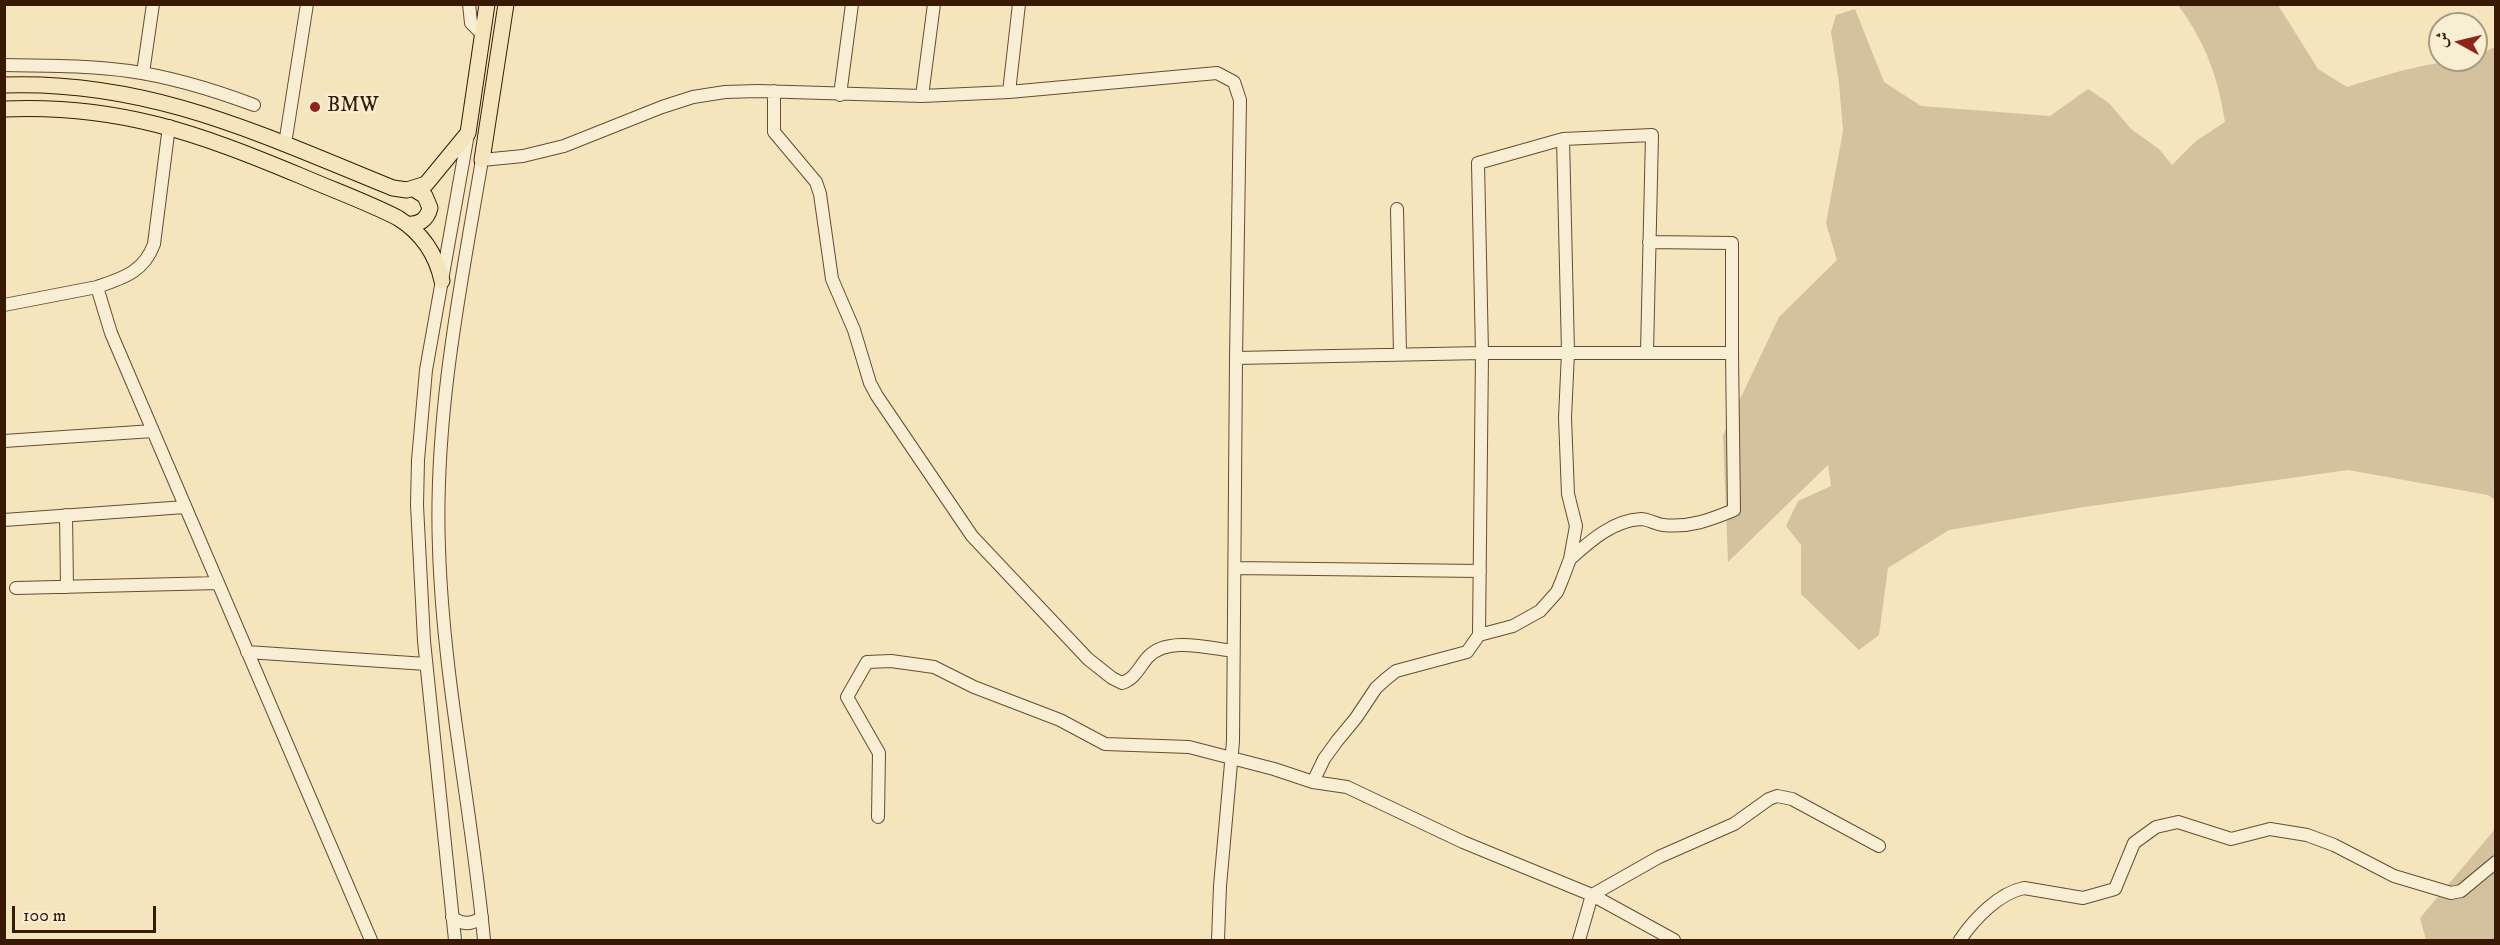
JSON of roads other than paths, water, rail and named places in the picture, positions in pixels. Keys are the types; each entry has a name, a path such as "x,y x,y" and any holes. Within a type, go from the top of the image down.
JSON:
{"main road":[{"path":"414,189 432,179 468,133 486,4"},
{"path":"482,160 506,4"},
{"path":"4,85 88,88 151,99 212,116 393,188 414,189 425,196 430,208 424,220 416,224 407,224"},
{"path":"4,109 81,111 169,126 248,153 388,213 407,224 431,249 442,281"}],"street":[{"path":"143,73 153,4"},
{"path":"285,144 307,4"},
{"path":"469,4 471,23 482,34"},
{"path":"840,94 852,4"},
{"path":"921,96 934,4"},
{"path":"1009,92 1019,4"},
{"path":"4,65 84,67 143,73 192,85 254,105"},
{"path":"484,940 441,594 438,501 442,418 449,360 482,160 523,156 564,146 647,112 693,97 741,91 921,96 1009,92 1211,73 1223,74 1234,82 1240,100 1232,759 1220,886 1218,940"},
{"path":"774,91 774,132 816,182 820,194 832,279 854,330 870,383 972,536 1089,659 1112,678 1122,683 1132,679 1149,655 1167,647 1177,645 1233,651"},
{"path":"4,305 97,287 136,272 150,254 154,244 169,126"},
{"path":"455,940 426,664 418,550 418,460 426,370 468,133"},
{"path":"1313,782 1324,759 1376,688 1386,679 1403,669 1467,652 1479,635 1482,352 1478,163 1563,139 1652,135 1647,352"},
{"path":"1479,635 1513,626 1540,610 1557,592 1570,559 1576,526 1568,494 1565,418 1569,352 1563,139"},
{"path":"1397,209 1400,354"},
{"path":"1570,559 1595,537 1624,522 1643,519 1661,525 1685,526 1734,510 1732,243 1649,242"},
{"path":"97,287 111,333 371,940"},
{"path":"1236,358 1482,352 1732,353"},
{"path":"4,441 153,431"},
{"path":"4,520 185,507"},
{"path":"66,515 67,587"},
{"path":"1235,568 1480,571"},
{"path":"16,588 218,583"},
{"path":"247,652 426,664"},
{"path":"878,817 879,753 847,697 867,662 891,661 934,667 974,687 1060,720 1106,744 1189,747 1274,769 1313,782 1347,787 1463,842 1592,895 1674,940"},
{"path":"1579,940 1592,895 1659,857 1734,824 1769,799 1777,796 1792,799 1879,846"},
{"path":"1960,940 1968,929 2006,894 2014,890 2024,888 2083,898 2115,889 2134,843 2156,827 2168,823 2186,824 2231,839 2270,829 2307,835 2334,845 2394,876 2451,893 2461,891 2496,862"},
{"path":"452,917 464,924 482,917"}],"place":[{"name":"BMW","path":"315,107"}]}
